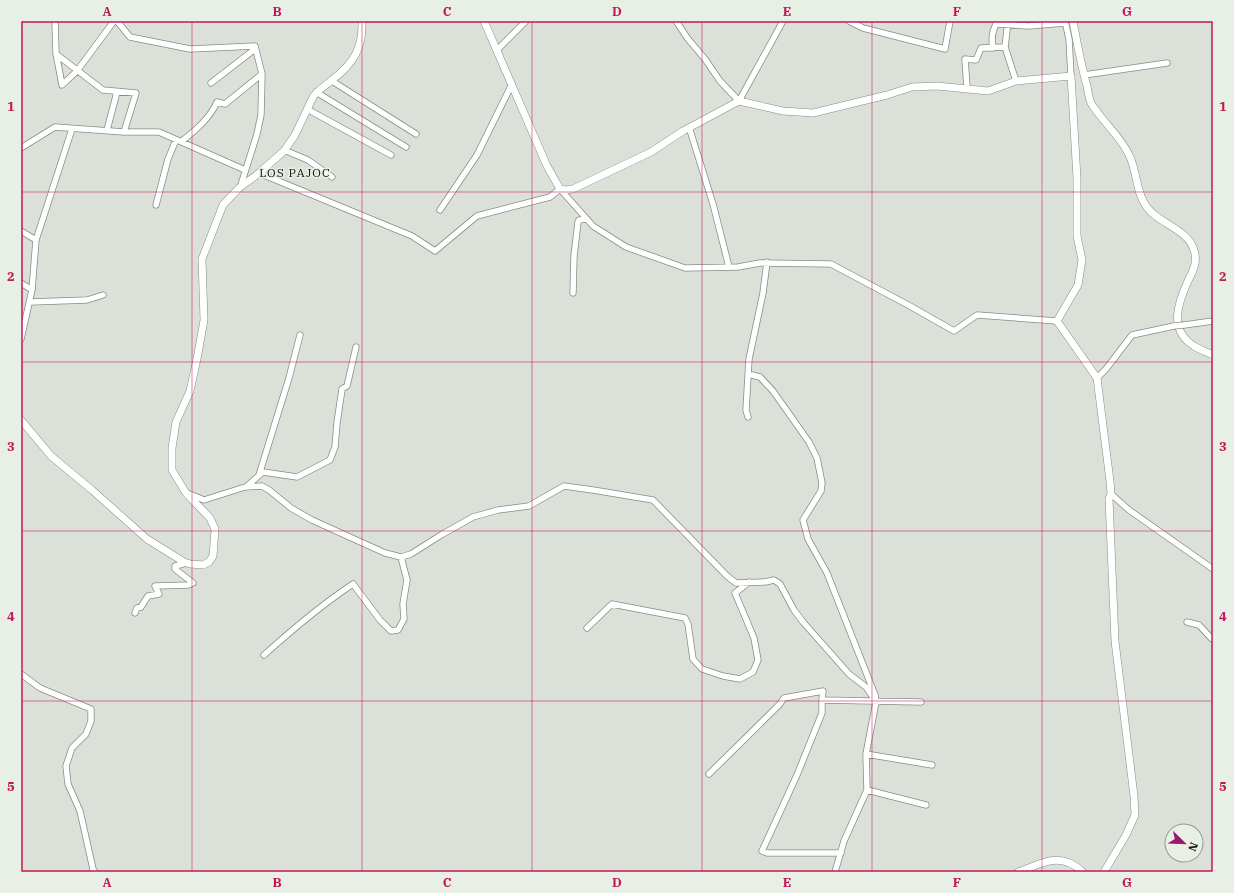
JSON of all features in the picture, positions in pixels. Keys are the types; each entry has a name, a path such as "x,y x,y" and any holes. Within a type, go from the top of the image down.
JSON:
{"street":[{"path":"55,21 56,54 62,84 77,71 115,21 130,37 190,49 255,46 262,74 261,115 257,134 240,188"},
{"path":"21,420 51,456 147,539 184,562 202,565 209,562 213,556 215,529 210,518 186,493 172,470 172,448 176,422 190,391 198,359 204,320 202,259 223,206 240,188 284,150 295,135 308,109 312,97 316,92 343,72 354,60 359,46 362,21"},
{"path":"484,21 547,166 560,189 593,226 626,247 685,268 738,267 760,262 831,264 910,306 954,332 977,315 1057,321"},
{"path":"497,50 526,21"},
{"path":"676,21 720,81 739,101 783,111 813,113 887,96 912,87 937,86 988,91 1016,81 1072,76"},
{"path":"259,173 412,236 435,251 477,216 550,197 560,189 573,189 651,152 689,127 739,101 783,21"},
{"path":"849,21 863,28 945,49 950,21"},
{"path":"993,48 993,31 996,24 1008,23 1029,26 1068,22"},
{"path":"1068,22 1092,104 1108,128 1119,138 1130,156 1142,198 1146,206 1156,216 1186,237 1192,245 1195,255 1195,265 1179,303 1177,312 1178,322 1183,336 1190,343 1213,355"},
{"path":"1057,321 1078,285 1082,260 1077,236 1077,178 1068,22"},
{"path":"1008,23 1005,47 1016,81"},
{"path":"966,88 965,59 976,60 981,48 1005,47"},
{"path":"211,83 256,49"},
{"path":"56,54 103,90 136,94 124,132"},
{"path":"1084,75 1167,63"},
{"path":"156,205 168,159 179,140 194,131 212,112 217,102 225,104 262,74"},
{"path":"332,80 416,134"},
{"path":"440,210 477,155 512,84"},
{"path":"107,130 117,92"},
{"path":"316,92 406,148"},
{"path":"308,109 391,155"},
{"path":"21,148 55,127 124,132 158,132 245,170"},
{"path":"689,127 713,204 728,267"},
{"path":"21,339 32,290 36,240 72,128"},
{"path":"284,150 308,160 332,177"},
{"path":"573,293 574,256 578,222 579,220 586,219"},
{"path":"21,230 36,240"},
{"path":"748,417 746,410 749,359 763,293 767,262"},
{"path":"21,283 32,290"},
{"path":"30,302 87,300 103,295"},
{"path":"1057,321 1097,378 1110,481 1111,494 1109,499 1115,640 1134,796 1134,815 1126,835 1104,872"},
{"path":"1097,378 1106,369 1132,335 1174,326 1213,321"},
{"path":"259,475 284,396 300,335"},
{"path":"245,487 263,472 297,477 330,460 335,447 342,389 347,386 356,347"},
{"path":"752,375 760,377 774,391 809,442 817,458 822,483 821,491 802,520 808,539 828,573 875,695 876,702 866,754 867,790 844,840 835,872"},
{"path":"186,493 204,500 245,487 262,486 291,508 312,520 385,552 401,556 411,554 473,517 498,510 529,506 564,486 653,500 727,576 736,583 765,582 774,580 780,584 794,610 849,674 866,687 876,702"},
{"path":"1111,494 1129,510 1213,569"},
{"path":"264,655 325,603 353,584 380,620 391,631 398,630 404,619 403,604 407,580 401,556"},
{"path":"134,612 136,608 141,607 148,596 159,594 155,586 188,586 193,583 175,569 175,566 183,564 184,562"},
{"path":"587,628 612,604 685,618 688,624 693,659 702,669 723,676 740,679 753,672 758,660 754,638 735,593 750,582"},
{"path":"1187,622 1199,625 1213,639"},
{"path":"21,674 40,688 91,710 91,721 86,734 72,748 66,766 68,784 80,811 95,872"},
{"path":"709,774 779,705 784,698 822,691 822,713 799,770 762,851 767,853 841,853"},
{"path":"822,700 921,702"},
{"path":"866,754 932,766"},
{"path":"867,790 926,805"},
{"path":"1018,872 1050,860 1064,860 1075,865 1083,872"}],"district":[{"name":"LOS PAJOC","path":"295,173"}]}
